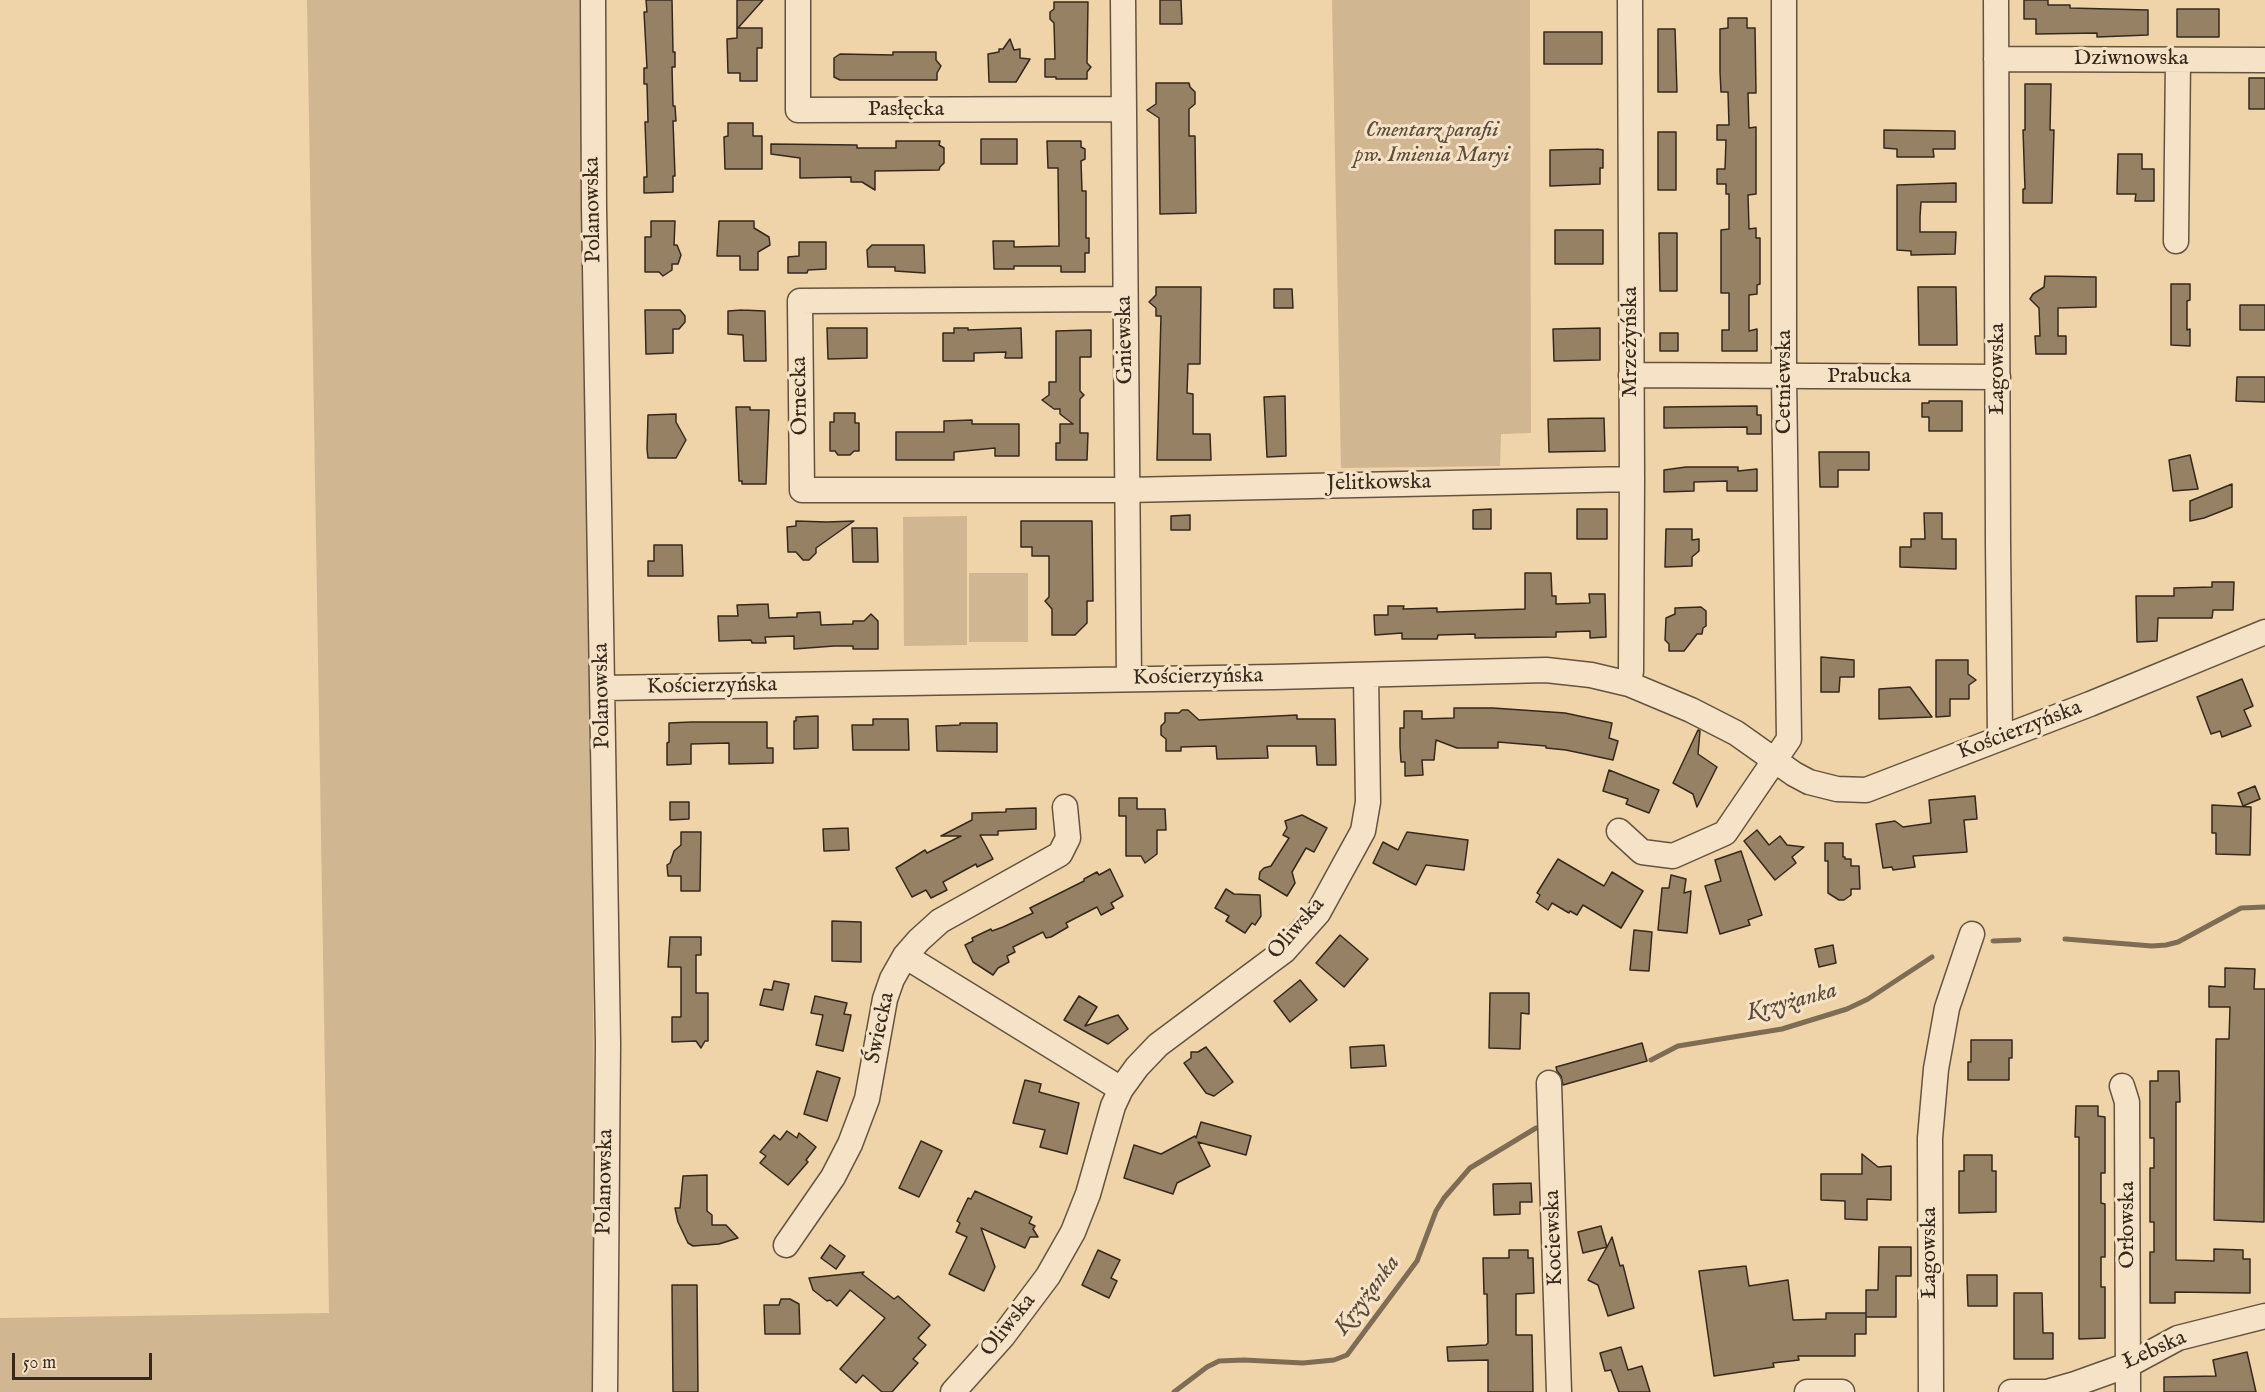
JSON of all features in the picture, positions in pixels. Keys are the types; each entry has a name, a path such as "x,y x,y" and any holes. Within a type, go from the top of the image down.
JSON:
{"street":[{"name":"Polanowska","path":"593,0 594,219 608,1043 605,1392"},
{"name":"Pasłęcka","path":"798,0 798,110 1124,109"},
{"name":"Gniewska","path":"1123,0 1129,680"},
{"name":"Mrzeżyńska","path":"1629,684 1631,671 1632,479 1630,0"},
{"name":"Cetniewska","path":"1774,759 1789,739 1784,376 1784,0"},
{"name":"Łagowska","path":"1996,0 2000,737"},
{"name":"Dziwnowska","path":"1996,59 2265,60"},
{"path":"2176,241 2178,60"},
{"name":"Ornecka","path":"1125,299 800,301 802,490 1127,490"},
{"name":"Prabucka","path":"1631,375 1998,377"},
{"name":"Jelitkowska","path":"1127,490 1632,479"},
{"name":"Kościerzyńska","path":"603,688 1129,680 1546,670 1592,675 1629,684 1691,710 1736,733 1809,782 1837,789 1866,790 2090,704 2265,632"},
{"name":"Oliwska","path":"953,1392 1016,1319 1048,1276 1073,1232 1088,1194 1113,1106 1121,1089 1158,1045 1284,951 1318,913 1363,831 1368,802 1366,675"},
{"path":"1619,831 1642,852 1673,856 1725,833 1774,759"},
{"name":"Świecka","path":"786,1245 833,1177 850,1144 867,1099 885,999 892,978 905,956 940,921 1060,854 1068,838 1065,807"},
{"name":"Łagowska","path":"1931,1392 1930,1138 1936,1069 1947,1008 1972,934"},
{"path":"905,956 1121,1089"},
{"name":"Kociewska","path":"1549,1083 1559,1392"},
{"name":"Orłowska","path":"2122,1086 2127,1102 2128,1392"},
{"name":"Łebska","path":"2011,1392 2047,1392 2075,1384 2128,1365 2178,1338 2265,1316"},
{"path":"1807,1392 1842,1392"}],"green space":[{"path":"307,0 586,0 596,1392 0,1392 0,1318 329,1313"},
{"name":"Cmentarz parafii pw. Imienia Maryi","path":"1332,0 1530,0 1531,433 1501,434 1500,466 1341,468"},
{"path":"967,516 967,645 904,646 903,517"},
{"path":"969,573 1028,573 1028,642 969,642"}],"building":[{"path":"646,0 672,0 673,52 675,52 675,67 672,67 673,106 675,106 676,121 673,121 675,176 673,176 673,192 644,193 644,177 647,177 645,122 648,122 647,84 644,84 644,68 647,68 644,12 647,12"},
{"path":"737,0 763,0 738,28 762,28 762,48 757,48 757,81 740,81 740,73 728,73 727,39 737,38"},
{"path":"1160,0 1181,0 1182,24 1160,24"},
{"path":"2024,0 2048,0 2048,5 2070,5 2070,8 2148,10 2148,35 2097,37 2097,33 2036,34 2036,19 2024,19"},
{"path":"1054,2 1088,2 1087,63 1091,67 1087,72 1087,79 1045,77 1045,59 1055,59 1054,23 1050,19"},
{"path":"2177,9 2219,9 2219,37 2177,37"},
{"path":"1728,18 1747,18 1747,28 1755,28 1756,93 1748,93 1749,128 1756,127 1756,194 1748,195 1749,229 1756,228 1756,238 1760,238 1760,284 1757,285 1757,294 1749,295 1749,331 1757,329 1757,351 1722,351 1722,330 1729,330 1729,293 1721,293 1721,230 1729,229 1729,194 1726,194 1726,184 1717,184 1717,169 1725,169 1726,140 1717,140 1717,125 1729,125 1728,92 1721,92 1720,72 1720,29 1728,28"},
{"path":"1658,29 1675,29 1677,92 1658,92"},
{"path":"1544,32 1602,32 1602,64 1544,64"},
{"path":"1010,39 1014,50 1020,49 1020,58 1030,59 1016,82 989,82 988,54 999,52 999,49 1003,49"},
{"path":"893,52 936,52 936,60 941,66 937,73 937,80 840,80 834,77 834,58 840,54 893,55"},
{"path":"2249,78 2265,78 2265,109 2249,109"},
{"path":"1156,83 1189,83 1195,92 1195,104 1189,109 1189,136 1195,136 1196,213 1160,214 1159,118 1147,110 1156,104"},
{"path":"2025,84 2051,84 2050,130 2054,130 2052,203 2023,203"},
{"path":"728,123 753,123 753,136 762,136 762,169 725,169 724,137 728,136"},
{"path":"1884,130 1955,131 1955,149 1933,149 1934,157 1897,157 1897,149 1884,148"},
{"path":"1658,132 1676,132 1676,190 1658,190"},
{"path":"981,139 1017,139 1017,164 981,164"},
{"path":"896,141 940,141 939,145 944,148 944,163 939,170 875,171 875,190 862,182 851,182 851,177 800,178 800,158 771,154 771,144 896,148"},
{"path":"1047,141 1081,141 1081,147 1085,149 1085,159 1081,161 1082,191 1086,191 1086,238 1089,238 1089,253 1085,253 1085,272 1061,272 1061,266 1014,266 1014,269 994,269 993,241 1014,241 1014,247 1059,246 1058,168 1048,168"},
{"path":"1550,150 1603,150 1600,184 1550,186"},
{"path":"2118,154 2142,154 2142,169 2154,169 2154,201 2135,201 2136,194 2117,194"},
{"path":"1956,183 1956,202 1921,202 1920,217 1920,232 1956,232 1955,254 1911,255 1911,251 1897,250 1897,185"},
{"path":"651,221 675,221 674,245 677,245 681,255 678,264 672,264 672,270 663,276 659,272 645,272 645,237 651,237"},
{"path":"719,221 754,221 754,228 769,237 770,245 758,252 758,270 740,270 740,256 717,256"},
{"path":"1555,230 1603,230 1603,264 1555,264"},
{"path":"1659,233 1677,233 1677,291 1660,291"},
{"path":"799,242 826,242 826,269 808,270 807,273 788,273 788,257 799,256"},
{"path":"872,245 924,245 925,273 895,271 895,267 868,267 867,250"},
{"path":"2045,276 2096,277 2096,307 2058,308 2058,336 2066,336 2066,354 2036,354 2035,336 2040,336 2039,308 2030,299 2033,294 2044,287"},
{"path":"2171,284 2190,284 2190,300 2187,301 2187,330 2190,329 2190,346 2171,345"},
{"path":"1156,287 1201,287 1200,364 1188,364 1187,393 1193,394 1193,434 1210,434 1211,460 1157,460 1161,316 1156,316 1156,308 1149,302 1156,295"},
{"path":"1918,287 1956,287 1957,345 1919,345"},
{"path":"1274,289 1292,289 1293,308 1274,308"},
{"path":"2240,305 2265,305 2265,330 2240,330"},
{"path":"645,310 680,310 685,316 685,322 679,329 673,329 673,353 646,354"},
{"path":"728,311 765,311 766,361 744,361 743,335 728,334"},
{"path":"827,328 867,328 867,358 828,359"},
{"path":"954,328 968,328 968,330 1021,328 1022,358 1005,358 1006,352 974,353 974,361 943,361 943,333 954,333"},
{"path":"1600,328 1600,360 1554,361 1553,329"},
{"path":"1091,330 1091,357 1080,357 1080,391 1084,395 1080,399 1080,433 1088,433 1087,460 1056,460 1056,443 1060,443 1060,424 1073,424 1060,414 1060,409 1054,409 1042,400 1049,395 1049,382 1056,382 1056,331"},
{"path":"1660,333 1678,333 1678,351 1660,351"},
{"path":"2237,377 2265,377 2265,402 2236,401"},
{"path":"1285,396 1286,456 1267,457 1264,397"},
{"path":"1929,401 1962,401 1962,431 1929,431 1929,417 1922,417 1922,403 1929,403"},
{"path":"1757,406 1757,415 1761,415 1761,434 1747,434 1747,427 1664,428 1664,407"},
{"path":"736,407 769,410 766,484 742,484 742,481 739,481"},
{"path":"834,413 855,413 855,423 859,423 859,451 854,451 850,455 838,455 835,451 830,451 830,422 834,422"},
{"path":"676,414 676,422 686,440 676,458 648,458 648,415"},
{"path":"1604,418 1605,451 1549,452 1548,419"},
{"path":"972,420 972,424 1019,424 1019,456 995,456 995,448 954,452 954,460 896,460 896,432 944,432 944,421"},
{"path":"1819,452 1869,452 1869,470 1838,470 1838,487 1820,487"},
{"path":"2190,455 2198,489 2173,491 2169,460"},
{"path":"1686,467 1738,467 1738,471 1757,469 1757,491 1727,491 1727,481 1694,482 1694,491 1664,492 1664,470"},
{"path":"2232,484 2232,507 2190,521 2190,501"},
{"path":"1491,509 1491,529 1473,529 1473,510"},
{"path":"1577,509 1607,509 1607,539 1577,539"},
{"path":"1924,513 1942,513 1942,539 1956,539 1956,569 1900,567 1900,547 1911,547 1911,539 1925,539"},
{"path":"1190,515 1190,530 1171,530 1171,516"},
{"path":"796,521 854,521 816,548 816,553 809,560 803,560 796,552 788,552 787,527 796,526"},
{"path":"1021,521 1092,521 1093,601 1087,601 1087,623 1075,635 1052,635 1052,609 1045,601 1049,597 1049,556 1032,556 1032,547 1021,547"},
{"path":"852,528 877,528 878,562 853,562"},
{"path":"1666,529 1692,529 1692,540 1699,539 1699,551 1692,557 1692,566 1665,567"},
{"path":"654,545 682,545 683,576 648,576 648,561 654,561"},
{"path":"1525,573 1551,573 1552,596 1556,596 1556,604 1590,603 1589,594 1605,594 1606,637 1590,638 1590,631 1556,632 1556,637 1475,638 1475,634 1438,635 1437,639 1402,639 1402,633 1375,635 1374,615 1388,615 1388,606 1404,606 1403,609 1437,608 1437,612 1525,609"},
{"path":"2212,582 2234,582 2233,610 2213,610 2212,618 2158,618 2157,641 2137,642 2136,596 2174,596 2174,588 2212,587"},
{"path":"768,604 769,618 797,617 797,613 820,612 821,625 853,624 853,621 864,621 871,614 878,621 878,649 834,646 794,649 794,636 765,637 766,643 752,643 751,640 719,641 718,616 738,616 737,605"},
{"path":"1701,607 1706,611 1706,626 1702,634 1697,634 1684,651 1669,651 1669,644 1665,640 1666,618 1675,614 1675,608"},
{"path":"1821,657 1854,660 1854,677 1840,677 1839,692 1821,692"},
{"path":"1936,660 1968,660 1968,674 1976,680 1969,685 1969,699 1950,699 1950,716 1936,717"},
{"path":"2242,679 2253,706 2244,710 2251,726 2222,737 2220,731 2211,734 2197,697"},
{"path":"1910,687 1932,717 1879,719 1879,689"},
{"path":"1454,708 1565,713 1612,723 1609,738 1618,741 1613,760 1546,748 1546,746 1498,742 1498,748 1457,748 1436,740 1434,760 1422,760 1423,775 1405,776 1405,762 1401,762 1400,746 1400,728 1404,728 1404,711 1422,711 1422,719 1454,718"},
{"path":"1182,710 1188,710 1199,720 1297,715 1297,719 1335,719 1336,765 1317,765 1316,746 1267,746 1268,758 1217,759 1216,746 1181,747 1181,751 1166,751 1166,739 1161,735 1165,713 1179,713"},
{"path":"818,716 818,748 794,749 796,717"},
{"path":"873,719 908,719 909,750 853,750 852,725 873,725"},
{"path":"767,722 767,748 773,748 773,763 729,764 729,743 691,744 691,764 667,765 669,723"},
{"path":"960,723 997,723 997,752 937,751 936,726 960,725"},
{"path":"1698,730 1700,731 1698,754 1717,767 1697,807 1693,794 1673,783"},
{"path":"1609,770 1659,790 1649,813 1626,804 1628,799 1603,791"},
{"path":"2255,786 2260,799 2243,806 2238,793"},
{"path":"1975,796 1977,819 1964,820 1967,852 1913,856 1915,867 1893,870 1892,867 1883,868 1876,824 1895,821 1903,827 1931,823 1929,800"},
{"path":"1119,798 1137,798 1137,809 1165,809 1166,830 1157,830 1157,854 1145,863 1141,856 1126,856 1126,816 1119,816"},
{"path":"670,802 689,802 689,819 670,820"},
{"path":"2212,805 2251,807 2250,855 2216,854 2216,833 2212,833"},
{"path":"1036,808 1036,829 998,831 998,835 980,835 993,859 977,867 976,864 943,882 947,890 931,898 926,890 912,897 896,868 925,850 927,853 961,836 941,836 972,820 972,813"},
{"path":"1302,815 1327,828 1314,852 1306,848 1292,872 1295,883 1287,896 1259,879 1260,872 1271,866 1289,838 1283,835 1287,828 1285,821"},
{"path":"848,828 849,850 824,851 823,829"},
{"path":"1757,830 1769,845 1780,836 1787,845 1804,847 1792,857 1796,863 1775,880 1744,841"},
{"path":"681,832 701,832 700,891 681,891 681,876 668,876 667,865 674,851 681,845"},
{"path":"1407,832 1468,840 1464,870 1426,865 1416,885 1373,863 1383,842 1398,850"},
{"path":"1825,843 1843,843 1843,857 1851,859 1851,866 1859,866 1860,889 1851,889 1851,895 1844,900 1839,900 1828,893 1828,861 1825,861"},
{"path":"1741,851 1762,915 1748,920 1750,925 1720,934 1705,886 1721,881 1715,860"},
{"path":"1558,859 1604,886 1612,872 1643,891 1621,928 1583,905 1577,915 1552,903 1548,910 1536,902 1540,895 1537,893"},
{"path":"1110,869 1123,896 1111,903 1114,908 1101,915 1097,907 1066,923 1068,927 1051,937 1046,938 1043,932 1013,947 1015,952 1007,956 1009,962 998,968 993,975 973,962 965,945 973,941 972,938 1033,913 1030,908 1097,872 1099,875"},
{"path":"1671,875 1686,879 1684,893 1691,891 1687,933 1658,930 1662,888 1669,888"},
{"path":"1226,889 1234,894 1260,895 1261,916 1245,933 1226,921 1229,916 1215,908"},
{"path":"832,921 861,922 861,962 832,961"},
{"path":"1634,930 1652,932 1649,971 1630,970"},
{"path":"1340,935 1368,959 1344,987 1316,963"},
{"path":"670,937 701,937 701,955 696,955 696,993 708,993 708,1041 705,1041 701,1048 696,1041 672,1042 672,1017 681,1017 681,967 668,967"},
{"path":"1833,945 1836,963 1819,967 1815,949"},
{"path":"2225,968 2255,969 2254,989 2265,989 2264,1222 2214,1220 2216,1039 2229,1039 2230,1007 2209,1007 2209,986 2225,987"},
{"path":"1300,980 1317,1000 1290,1022 1274,1001"},
{"path":"774,981 789,984 783,1010 760,1005 764,989 772,990"},
{"path":"1490,993 1529,993 1529,1014 1521,1013 1520,1049 1489,1048"},
{"path":"815,996 847,1003 844,1014 851,1015 843,1051 816,1045 823,1015 811,1013"},
{"path":"1079,996 1097,1007 1085,1026 1118,1015 1128,1029 1108,1044 1064,1020"},
{"path":"1971,1040 2012,1040 2009,1080 1968,1080"},
{"path":"1642,1043 1647,1061 1563,1085 1557,1071 1556,1067"},
{"path":"1384,1045 1386,1066 1351,1068 1350,1047"},
{"path":"1206,1047 1233,1082 1214,1096 1206,1093 1184,1063 1191,1058 1191,1052 1198,1052"},
{"path":"817,1071 840,1078 827,1121 804,1114"},
{"path":"2158,1071 2179,1071 2180,1102 2176,1102 2176,1260 2214,1261 2214,1249 2243,1250 2243,1259 2250,1259 2250,1293 2175,1292 2175,1303 2150,1303 2150,1252 2154,1252 2154,1222 2150,1222 2150,1168 2154,1168 2154,1138 2150,1138 2150,1081 2158,1081"},
{"path":"1025,1080 1041,1084 1039,1092 1079,1103 1067,1154 1040,1147 1045,1130 1013,1123"},
{"path":"2076,1106 2098,1106 2098,1116 2105,1117 2105,1173 2101,1173 2101,1203 2105,1204 2105,1257 2101,1257 2101,1287 2105,1287 2105,1338 2079,1339 2079,1137 2075,1137"},
{"path":"1201,1122 1251,1136 1246,1155 1198,1142 1210,1166 1177,1183 1173,1194 1124,1178 1134,1145 1161,1154 1195,1136 1196,1138"},
{"path":"787,1131 797,1138 799,1133 816,1147 806,1160 808,1162 788,1185 760,1163 766,1156 760,1152 774,1135 780,1140"},
{"path":"921,1141 942,1151 919,1197 899,1188"},
{"path":"1862,1154 1878,1167 1891,1166 1891,1200 1867,1199 1867,1220 1845,1219 1845,1201 1821,1200 1821,1174 1862,1174"},
{"path":"1964,1155 1992,1155 1992,1171 1996,1171 1996,1212 1959,1213 1959,1171 1964,1171"},
{"path":"707,1175 707,1211 712,1215 712,1225 726,1225 738,1238 719,1244 693,1246 688,1243 678,1222 675,1208 680,1208 683,1176"},
{"path":"1531,1183 1532,1202 1520,1202 1520,1214 1494,1215 1493,1184"},
{"path":"975,1191 1032,1217 1029,1223 1035,1226 1033,1229 1038,1237 1030,1237 1025,1248 981,1228 995,1267 984,1291 949,1274 967,1237 956,1232 960,1223 957,1221 968,1198 971,1199"},
{"path":"1601,1226 1607,1247 1583,1253 1578,1232"},
{"path":"1612,1237 1620,1266 1623,1265 1634,1308 1608,1316 1598,1285 1588,1280"},
{"path":"830,1245 845,1256 836,1269 821,1258"},
{"path":"1879,1247 1911,1247 1911,1276 1896,1276 1896,1317 1866,1317 1866,1290 1878,1290"},
{"path":"1098,1250 1120,1260 1111,1278 1117,1281 1109,1298 1082,1285"},
{"path":"1509,1250 1528,1250 1528,1258 1533,1258 1534,1293 1516,1294 1516,1335 1532,1335 1533,1392 1488,1392 1488,1360 1448,1361 1447,1347 1488,1343 1487,1294 1484,1294 1483,1258 1509,1258"},
{"path":"1746,1266 1749,1286 1788,1280 1793,1320 1826,1319 1826,1313 1866,1313 1866,1334 1855,1334 1855,1356 1798,1356 1799,1360 1773,1363 1774,1367 1714,1376 1699,1271"},
{"path":"864,1272 862,1274 894,1299 898,1296 930,1325 918,1338 926,1345 913,1359 918,1363 892,1392 882,1392 863,1375 856,1383 840,1369 885,1318 850,1290 837,1306 830,1300 827,1301 813,1290 809,1278"},
{"path":"1967,1275 1997,1275 1997,1306 1968,1306"},
{"path":"672,1285 697,1285 698,1392 673,1392"},
{"path":"2014,1293 2042,1293 2043,1333 2053,1333 2053,1359 2014,1359"},
{"path":"781,1299 790,1299 799,1304 800,1334 765,1334 764,1305 779,1305"},
{"path":"1621,1347 1628,1370 1642,1366 1650,1392 1619,1392 1611,1370 1605,1371 1600,1353"},
{"path":"2247,1352 2256,1392 2164,1392 2164,1377 2216,1376 2213,1360"}],"waterway":[{"name":"Krzyżanka","path":"2065,939 2152,946 2166,945 2178,942 2241,908 2265,907"},
{"name":"Krzyżanka","path":"1993,941 2019,940"},
{"name":"Krzyżanka","path":"1651,1060 1678,1046 1782,1029 1847,1009 1868,999 1932,957"},
{"name":"Krzyżanka","path":"1174,1392 1207,1367 1219,1361 1303,1363 1334,1360 1347,1355 1417,1261 1436,1211 1444,1198 1470,1168 1536,1128"}]}
